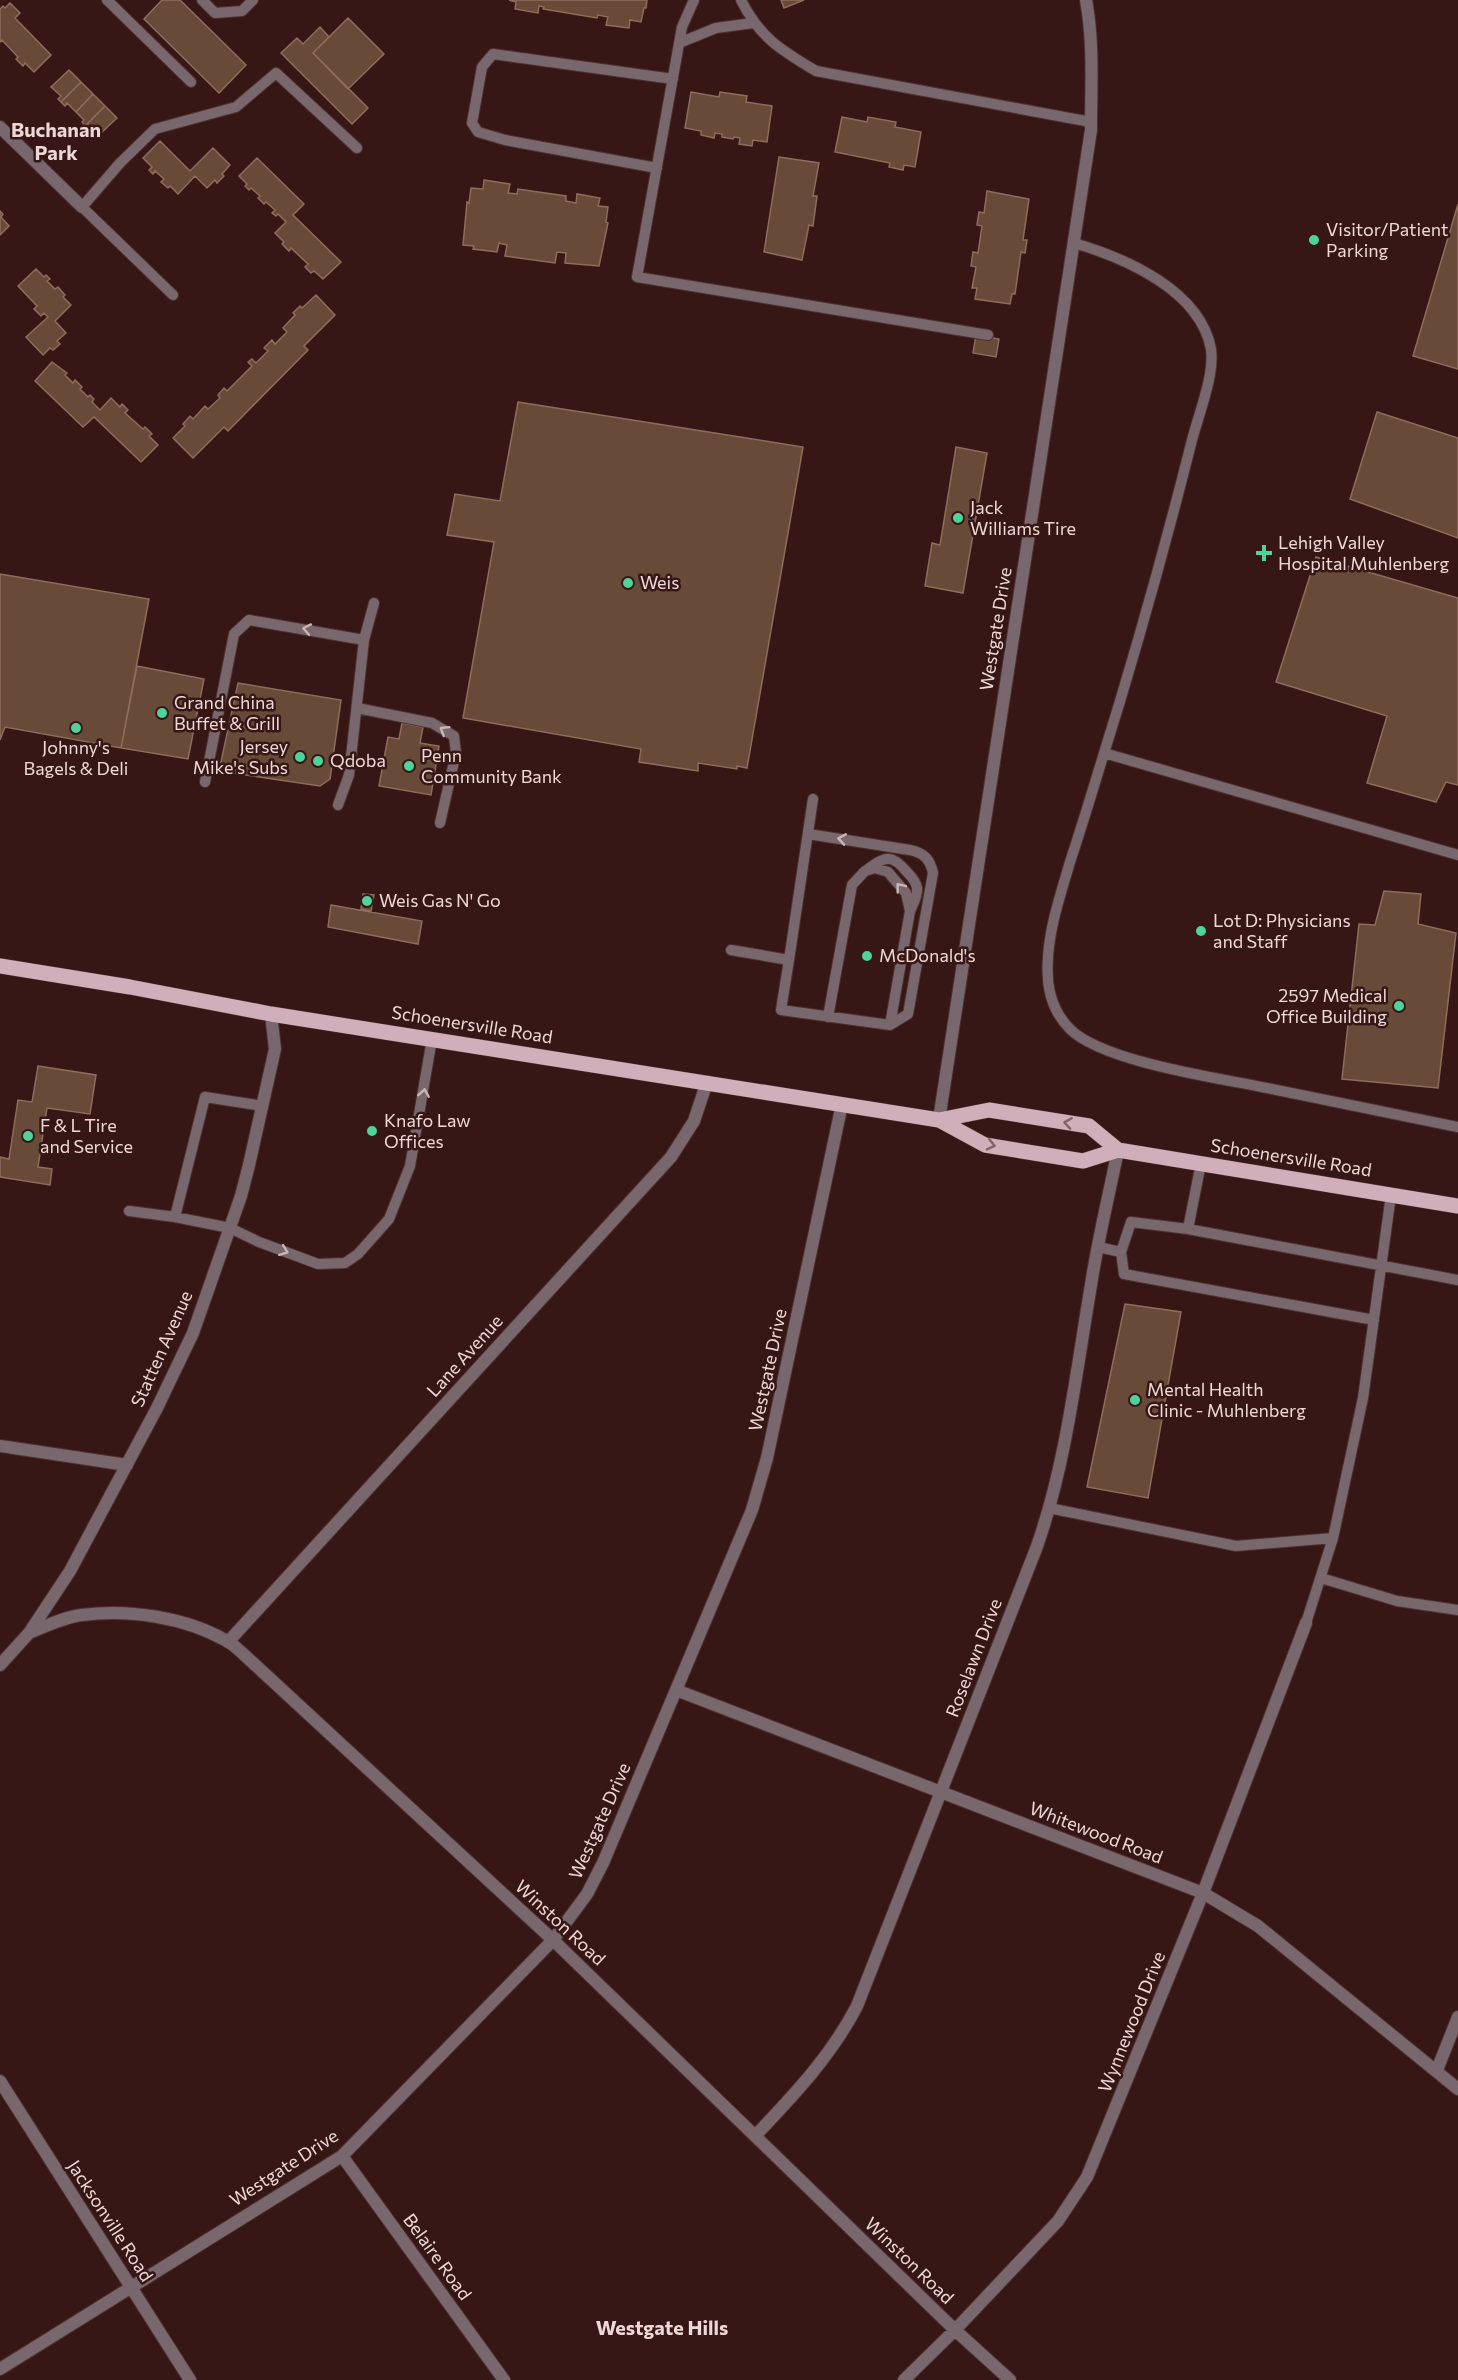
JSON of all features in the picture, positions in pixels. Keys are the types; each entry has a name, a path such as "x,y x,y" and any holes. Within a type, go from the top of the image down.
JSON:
{"main road":[{"name":"Schoenersville Road","path":"0,966 130,987 271,1014 939,1120 984,1145 1083,1161 1118,1150 1458,1206"},
{"name":"Schoenersville Road","path":"939,1120 989,1110 1089,1126 1118,1150"}],"street":[{"name":"Westgate Drive","path":"939,1120 1091,122 1091,34 1086,0"},
{"path":"0,127 82,207"},
{"name":"Statten Avenue","path":"0,1665 29,1633 51,1603 70,1571 177,1370 193,1333 241,1197 275,1049 271,1014"},
{"name":"Lane Avenue","path":"228,1642 671,1157 694,1121 707,1082"},
{"name":"Westgate Drive","path":"0,2369 342,2156 552,1940 587,1894 603,1863 752,1510 768,1458 843,1104"},
{"name":"Roselawn Drive","path":"755,2136 810,2078 844,2030 857,2006 1036,1549 1049,1508 1078,1369 1098,1248 1118,1150"},
{"path":"0,1446 127,1465"},
{"name":"Winston Road","path":"29,1633 61,1620 81,1615 116,1613 154,1616 195,1627 228,1642 552,1940 955,2330 1010,2380"},
{"name":"Wynnewood Drive","path":"904,2380 955,2330 1058,2221 1087,2177 1102,2146 1203,1893 1306,1623"},
{"name":"Whitewood Road","path":"676,1690 1203,1893 1258,1926 1458,2089"},
{"path":"1437,2070 1458,2017"},
{"name":"Jacksonville Road","path":"0,2081 190,2380"},
{"name":"Belaire Road","path":"342,2156 504,2380"}],"lane":[{"path":"107,0 191,82"},
{"path":"202,0 214,13 242,11 253,0"},
{"path":"694,0 682,27 637,277 988,335"},
{"path":"741,0 753,23 781,51 816,71 1091,122"},
{"path":"679,43 716,28 753,23"},
{"path":"657,168 505,140 478,132 472,123 482,67 493,54 672,79"},
{"path":"173,295 82,207 120,163 155,129 236,107 276,73 357,148"},
{"path":"1074,243 1104,252 1163,282 1185,302 1202,326 1211,351 1209,380 1179,492 1104,753 1059,897 1048,954 1047,978 1050,999 1058,1015 1071,1031 1118,1054 1174,1069 1458,1127"},
{"path":"338,805 349,775 364,640 374,603"},
{"path":"205,782 234,634 249,620 364,640"},
{"path":"357,708 432,723 454,736 456,753 441,823"},
{"path":"1104,753 1457,853"},
{"path":"808,834 920,852 931,865 933,873 908,1014 890,1025 781,1010 813,799"},
{"path":"828,1017 852,885 867,870 875,868 888,872 906,893 910,911 890,1025"},
{"path":"731,950 789,960"},
{"path":"129,1211 230,1228 259,1242 318,1263 345,1263 358,1254 388,1219 410,1166 432,1039"},
{"path":"175,1217 205,1097 263,1106"},
{"path":"1188,1229 1201,1163"},
{"path":"1306,1623 1333,1538 1363,1398 1391,1194"},
{"path":"1374,1320 1124,1274 1121,1252 1131,1222 1188,1229 1458,1280"},
{"path":"1098,1248 1121,1252"},
{"path":"1049,1508 1236,1546 1333,1538"},
{"path":"1321,1578 1397,1601 1458,1610"}],"building":[{"path":"162,0 180,0 246,65 219,93 144,19"},
{"path":"509,0 647,0 641,22 630,20 629,28 606,25 608,17 598,15 597,18 543,9 544,7 539,6 538,13 515,9 516,2"},
{"path":"781,0 804,0 784,8"},
{"path":"10,3 20,13 15,18 51,55 34,72 25,63 23,66 16,59 18,57 2,40 0,42 0,9"},
{"path":"348,18 384,54 348,89 313,53"},
{"path":"320,27 329,37 313,53 368,108 352,124 281,53 297,38 303,44"},
{"path":"69,70 81,82 61,102 58,99 61,96 51,87"},
{"path":"81,82 93,94 76,112 67,103 65,106 61,102"},
{"path":"691,92 719,97 720,92 747,96 746,102 772,106 767,142 753,140 752,146 739,144 740,138 722,137 722,134 715,133 714,138 701,135 701,131 685,128"},
{"path":"93,94 105,106 85,126 82,122 84,120 76,112"},
{"path":"105,106 117,118 99,135 91,126 88,129 85,126"},
{"path":"842,117 867,122 868,117 896,122 895,127 921,132 915,167 904,165 903,170 889,167 890,163 835,152"},
{"path":"160,141 190,171 213,148 230,165 217,183 215,180 207,188 195,176 178,194 170,186 168,188 161,182 164,179 155,171 153,174 149,170 152,167 143,158"},
{"path":"779,157 819,163 813,196 817,196 813,226 809,225 802,260 764,252"},
{"path":"257,158 304,204 293,215 341,262 323,279 314,271 311,273 305,267 308,264 291,248 289,251 282,244 284,242 275,233 286,222 278,214 276,216 272,213 275,210 266,202 264,204 258,198 260,196 251,188 249,190 245,186 247,184 239,176"},
{"path":"484,180 510,184 508,193 517,194 518,189 566,196 566,201 576,203 577,194 600,198 598,206 608,207 606,222 608,223 599,266 565,263 566,253 557,252 555,263 505,256 507,245 499,243 497,252 473,249 474,246 463,245 467,202 469,203 471,188 483,189"},
{"path":"987,191 1029,199 1023,240 1027,240 1025,253 1021,252 1015,294 1012,294 1010,304 975,299 977,288 972,288 976,267 971,266 973,252 978,253 982,226 977,225 979,212 984,213"},
{"path":"1458,204 1458,369 1413,356"},
{"path":"0,211 3,214 1,217 9,226 0,235"},
{"path":"36,269 44,277 46,275 50,279 47,281 55,289 58,287 65,295 63,297 71,305 55,321 66,333 57,341 60,344 53,350 50,348 43,355 26,337 48,317 44,313 41,316 34,309 37,306 18,286"},
{"path":"316,295 335,315 304,346 308,350 228,431 224,427 193,458 173,438 185,426 183,424 190,416 193,419 205,406 208,409 220,398 218,395 224,388 227,391 252,366 248,362 252,359 256,363 268,351 264,348 272,340 275,344 287,332 283,328 295,315 293,313"},
{"path":"976,335 999,339 996,357 973,353"},
{"path":"52,362 67,373 65,375 73,383 75,380 88,397 90,395 94,399 92,402 100,410 111,398 120,407 122,404 128,410 125,413 143,429 145,427 152,434 149,436 158,445 141,462 94,417 83,427 35,381"},
{"path":"518,402 803,447 747,768 737,766 737,769 698,763 698,771 639,762 641,749 463,718 494,542 447,535 455,494 500,501"},
{"path":"1377,412 1458,438 1458,538 1350,499"},
{"path":"956,447 987,453 963,593 925,586 932,543 940,545"},
{"path":"1316,557 1458,598 1458,785 1446,782 1436,802 1367,783 1387,716 1276,682"},
{"path":"0,574 149,599 121,748 5,727 0,740"},
{"name":"Grand China Buffet & Grill","path":"137,666 204,679 188,759 121,748"},
{"path":"238,683 341,700 330,779 320,786 219,771"},
{"name":"Penn Community Bank","path":"402,723 423,727 420,743 439,746 431,795 379,786 388,737 399,739"},
{"name":"2597 Medical Office Building","path":"1384,891 1421,894 1418,924 1456,933 1438,1088 1342,1079 1359,924 1375,925"},
{"path":"363,894 374,895 371,911 361,909"},
{"path":"331,905 422,921 418,944 328,927"},
{"name":"F & L Tire and Service","path":"38,1066 96,1075 90,1114 47,1108 38,1167 52,1169 50,1185 0,1177 0,1157 9,1159 18,1100 32,1102"},
{"name":"Mental Health Clinic - Muhlenberg","path":"1125,1304 1181,1312 1148,1498 1087,1487"}],"place":[{"name":"Visitor/Patient Parking","path":"1314,240"},
{"name":"Jack Williams Tire","path":"958,518"},
{"name":"Lehigh Valley Hospital Muhlenberg","path":"1264,553"},
{"name":"Weis","path":"628,583"},
{"name":"Grand China Buffet & Grill","path":"162,713"},
{"name":"Johnny's Bagels & Deli","path":"76,728"},
{"name":"Jersey Mike's Subs","path":"300,757"},
{"name":"Qdoba","path":"318,761"},
{"name":"Penn Community Bank","path":"409,766"},
{"name":"Weis Gas N' Go","path":"367,901"},
{"name":"Lot D: Physicians and Staff","path":"1201,931"},
{"name":"McDonald's","path":"867,956"},
{"name":"2597 Medical Office Building","path":"1399,1006"},
{"name":"Knafo Law Offices","path":"372,1131"},
{"name":"F & L Tire and Service","path":"28,1136"},
{"name":"Mental Health Clinic - Muhlenberg","path":"1135,1400"}],"district":[{"name":"Buchanan Park","path":"56,142"},
{"name":"Westgate Hills","path":"662,2328"}]}
